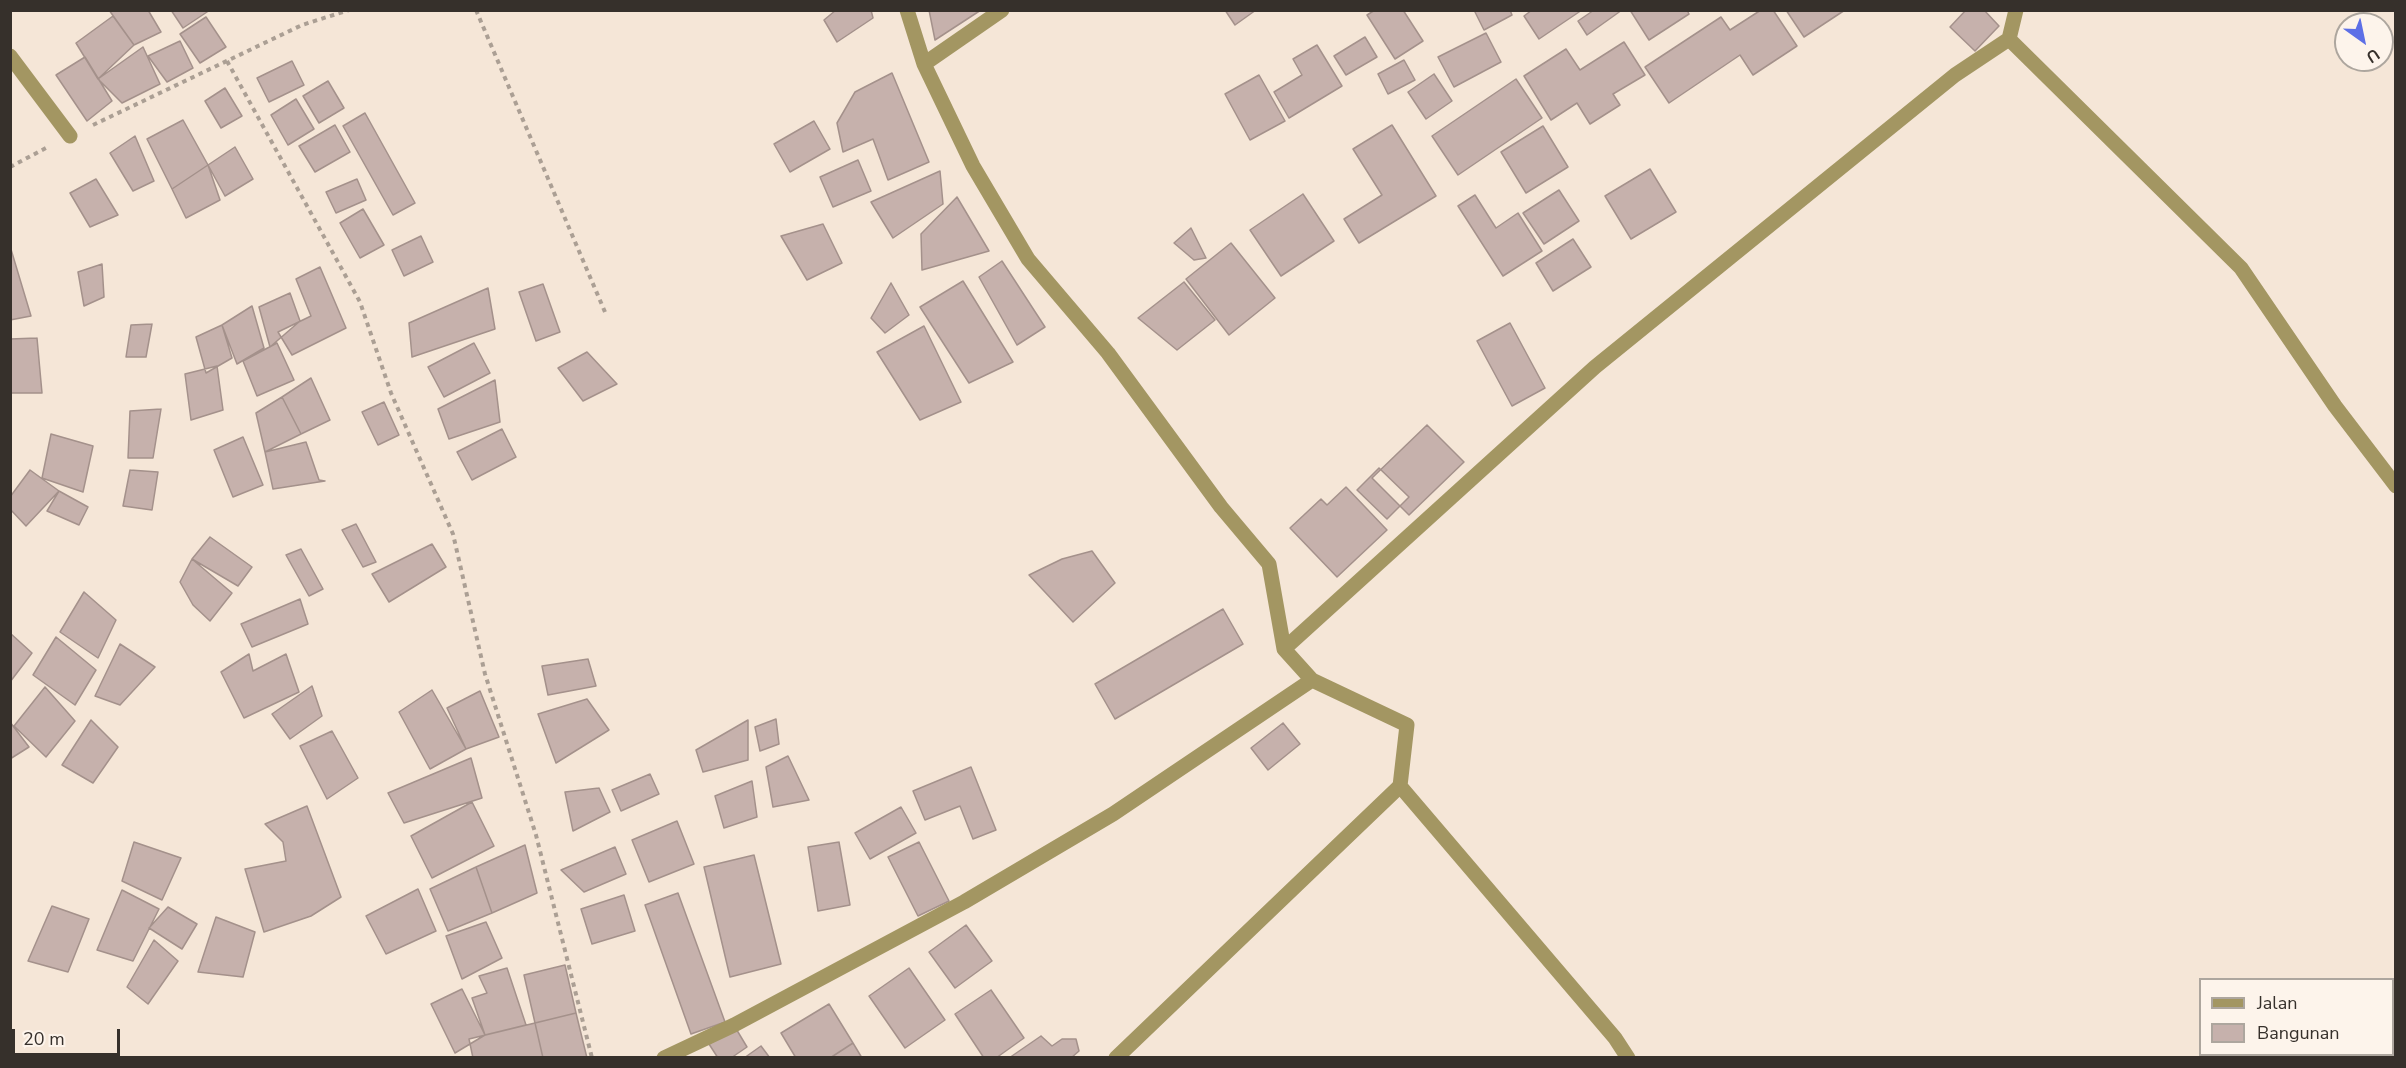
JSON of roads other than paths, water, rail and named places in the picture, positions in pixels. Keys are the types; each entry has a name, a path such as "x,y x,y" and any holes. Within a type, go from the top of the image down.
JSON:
{"street":[{"path":"907,10 924,64 973,166 1028,259 1108,352 1221,507 1269,564 1284,649 1312,680 1407,725 1400,786 1116,1058"},
{"path":"924,64 1002,10"},
{"path":"1284,649 1595,367 1955,75 2009,39 2016,10"},
{"path":"2009,39 2241,268 2335,406 2396,486"},
{"path":"10,56 70,136"},
{"path":"664,1058 734,1025 953,908 1113,814 1312,680"},
{"path":"1400,786 1615,1038 1628,1058"}]}
